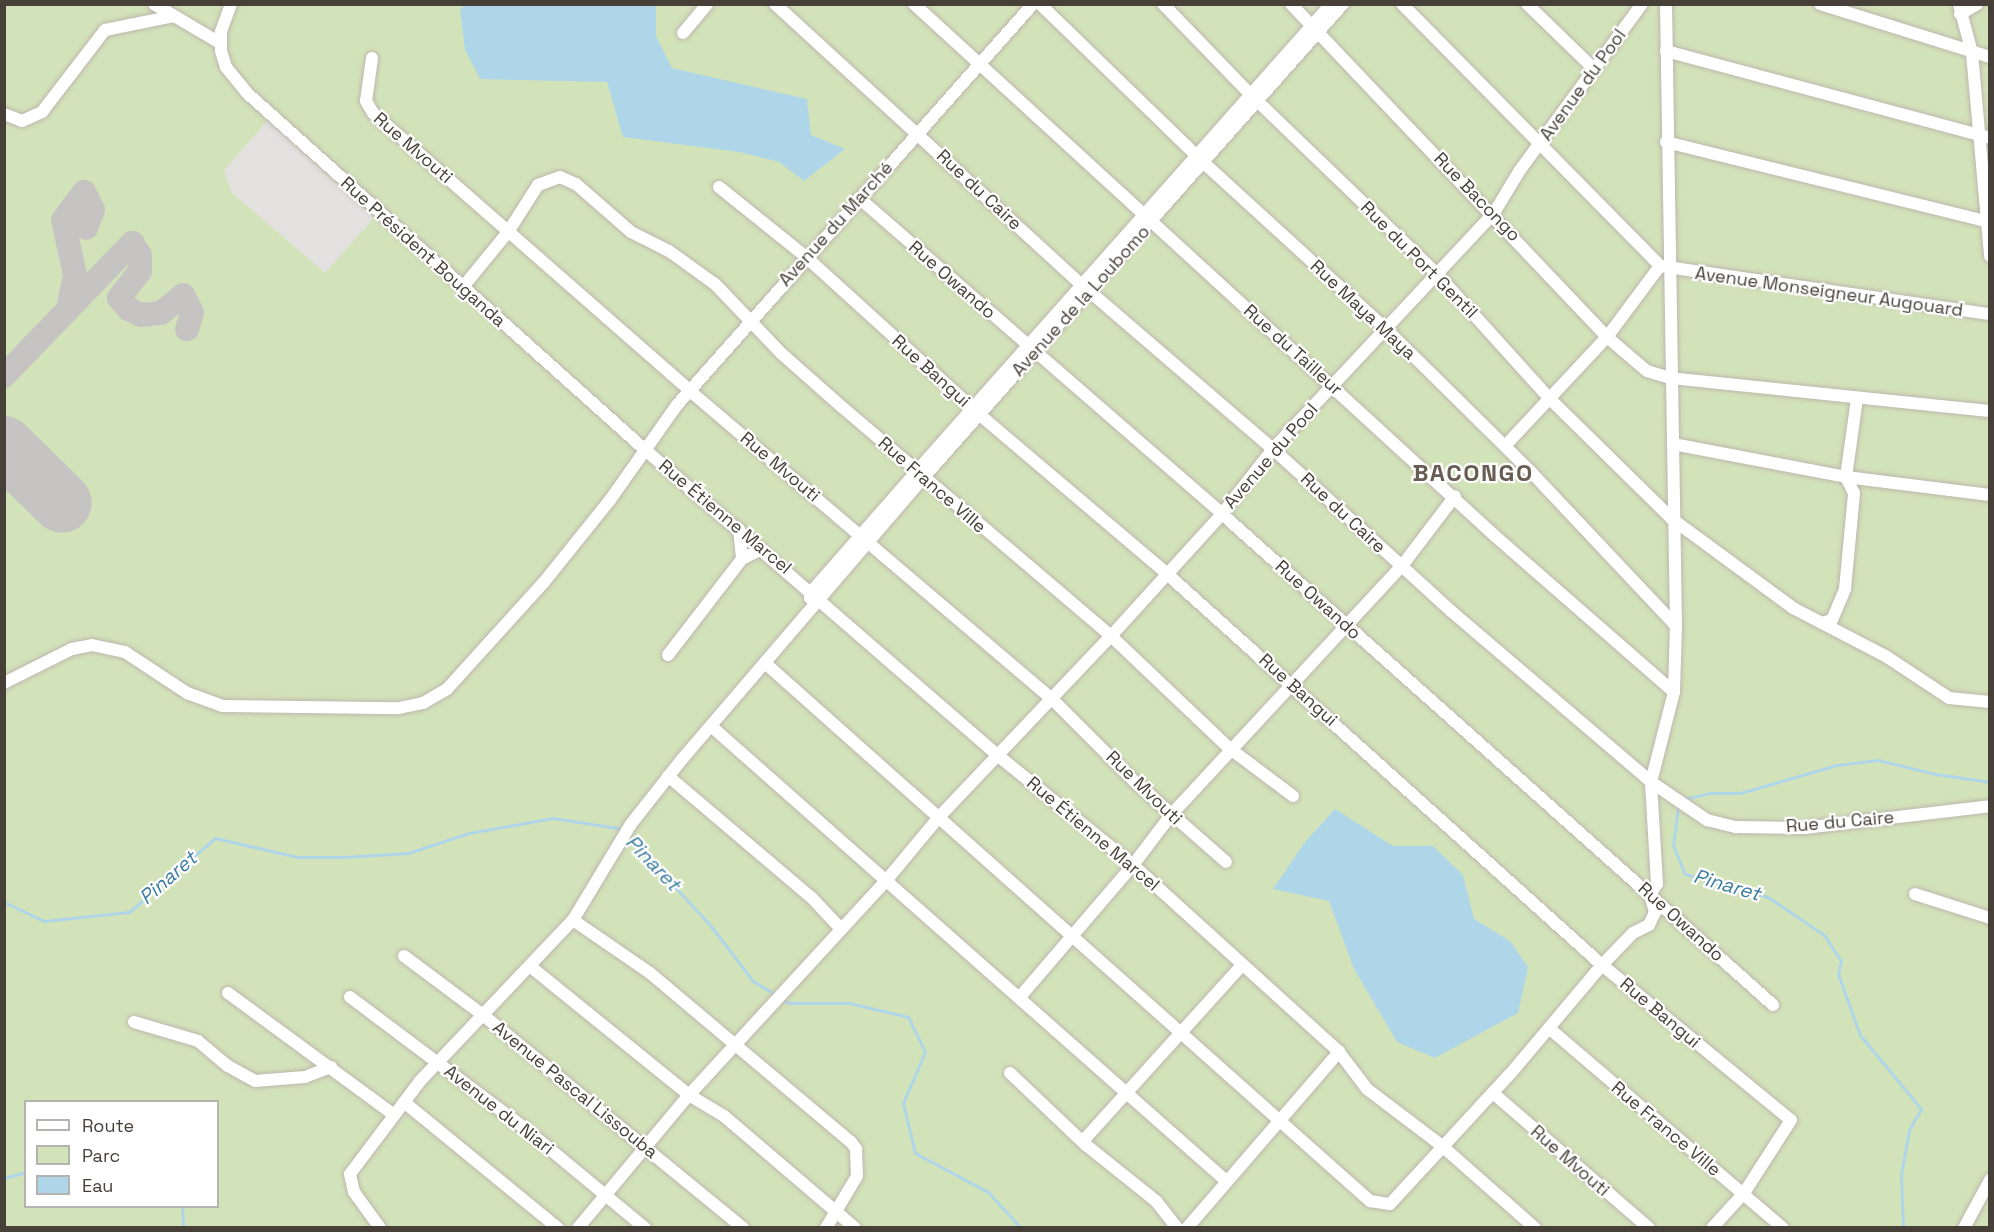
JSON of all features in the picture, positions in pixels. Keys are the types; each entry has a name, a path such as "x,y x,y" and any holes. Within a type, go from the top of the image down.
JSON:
{"street":[{"path":"154,4 220,43 231,4"},
{"path":"683,33 707,4"},
{"name":"Rue du Caire","path":"775,4 1086,288 1273,449 1401,567 1651,782 1707,820 1736,827 1804,828 1989,806"},
{"name":"Rue du Tailleur","path":"914,4 1147,218 1674,692"},
{"name":"Avenue du Marché","path":"4,682 72,650 92,645 124,652 186,693 223,706 371,710 423,703 447,689 492,644 610,500 643,448 690,391 806,257 1033,4"},
{"name":"Rue Maya Maya","path":"1040,4 1200,159 1387,330 1504,446 1676,626"},
{"name":"Rue du Port Gentil","path":"1163,4 1254,98 1438,275 1550,399 1672,519 1761,587 1822,624 1887,657 1949,698 1989,702"},
{"name":"Rue Bacongo","path":"1291,4 1494,213 1607,337 1647,371 1670,378 1989,411"},
{"name":"Avenue de la Loubomo","path":"816,595 919,475 1315,28 1331,4"},
{"name":"Avenue de la Loubomo","path":"1315,28 1343,4"},
{"path":"1401,4 1540,146 1664,267"},
{"path":"1527,4 1594,69"},
{"name":"Avenue du Pool","path":"578,1227 647,1148 689,1095 885,882 939,817 996,754 1111,636 1222,514 1273,449 1387,330 1494,213 1642,4"},
{"path":"765,663 1371,1201 1381,1205 1390,1204 1550,1029 1602,965 1633,933 1649,926 1655,912 1650,894 1657,884 1651,782 1674,692 1676,626 1670,378 1664,267 1666,4"},
{"path":"1820,4 1989,57"},
{"path":"1977,4 1960,9 1972,53 1976,135 1989,255"},
{"path":"4,114 22,121 42,112 105,30 174,16"},
{"name":"Rue Président Bouganda","path":"220,43 226,67 247,93 643,448"},
{"path":"1666,51 1989,138"},
{"name":"Rue Mvouti","path":"372,58 366,101 368,109 690,391 1052,699 1171,814 1226,862"},
{"path":"1666,142 1987,221"},
{"name":"Rue France Ville","path":"508,232 538,185 568,179 631,232 669,251 715,284 751,321 919,475 1111,636 1229,747 1293,796"},
{"name":"Rue Bangui","path":"719,187 806,257 976,411 1167,573 1602,965 1791,1120 1744,1193"},
{"name":"Rue Owando","path":"859,198 1222,514 1773,1005"},
{"path":"463,287 508,232"},
{"path":"1504,446 1607,337 1664,267"},
{"name":"Avenue Monseigneur Augouard","path":"1664,267 1989,314"},
{"path":"1822,624 1832,620 1845,589 1854,493 1846,477 1857,399"},
{"path":"1672,444 1846,477 1989,495"},
{"name":"Rue Étienne Marcel","path":"643,448 816,595 996,754 1133,865 1340,1052 1367,1089 1442,1146 1535,1227"},
{"path":"1019,998 1133,865 1171,814 1229,747 1293,687 1401,567 1455,496"},
{"path":"739,529 742,559"},
{"path":"668,655 742,559 762,549"},
{"path":"380,1227 354,1192 350,1174 437,1062 531,967 573,920 631,824 668,776 808,614 816,595"},
{"path":"711,726 1225,1180"},
{"path":"668,776 812,898 841,929"},
{"path":"1915,894 1989,918"},
{"path":"573,920 650,973 856,1149 857,1176 838,1212 826,1227"},
{"name":"Avenue Pascal Lissouba","path":"404,956 483,1015 743,1227"},
{"path":"1083,1141 1184,1033 1242,965"},
{"path":"531,967 689,1095 724,1116 855,1227"},
{"path":"228,993 331,1067 394,1116"},
{"name":"Avenue du Niari","path":"350,997 437,1062 645,1227"},
{"path":"134,1022 198,1041 228,1066 255,1081 305,1077 331,1067"},
{"name":"Rue France Ville","path":"1550,1029 1642,1111 1783,1227"},
{"path":"1187,1227 1225,1180 1281,1121 1340,1052"},
{"path":"1010,1073 1083,1141 1156,1201 1177,1227"},
{"name":"Rue Mvouti","path":"1493,1093 1649,1227"},
{"path":"404,1102 558,1227"},
{"path":"1964,1227 1989,1180"},
{"path":"1712,1227 1744,1193"}],"green space":[{"path":"5,5 1989,5 1989,1227 5,1228"}],"shaded area":[{"path":"268,120 374,218 325,273 231,192 224,170"}],"water":[{"path":"465,4 656,5 656,36 672,68 807,99 811,135 845,149 804,181 779,162 739,152 623,137 607,82 480,79 465,50 460,10"},
{"path":"1335,809 1393,846 1433,846 1463,875 1474,919 1510,941 1528,967 1518,1013 1435,1058 1397,1042 1354,969 1329,901 1273,889 1305,842"}],"waterway":[{"name":"Pinaret","path":"1684,799 1709,793 1740,793 1837,765 1878,760 1935,774 1990,782"},
{"name":"Pinaret","path":"1678,806 1673,845 1685,874 1768,897 1824,935 1841,961 1838,974 1860,1035 1921,1109 1909,1130 1901,1175 1903,1228"},
{"name":"Pinaret","path":"4,902 44,921 129,912 215,838 297,857 343,857 408,853 469,833 553,818 617,828 623,832"},
{"name":"Pinaret","path":"628,836 710,925 753,981 776,995"},
{"name":"Pinaret","path":"781,999 789,1003 849,1003 908,1017 925,1052 903,1103 915,1153 988,1192 1021,1228"},
{"path":"4,1178 24,1173"},
{"path":"182,1208 183,1228"}],"taxiway":[{"path":"68,310 75,275 63,220 84,192 93,210 86,228"},
{"path":"4,376 132,243 140,255 140,271 119,298 129,309 141,315 161,313 183,295 192,313 187,329"}],"runway":[{"path":"4,446 62,503"}],"district":[{"name":"BACONGO","path":"1473,473"}]}
